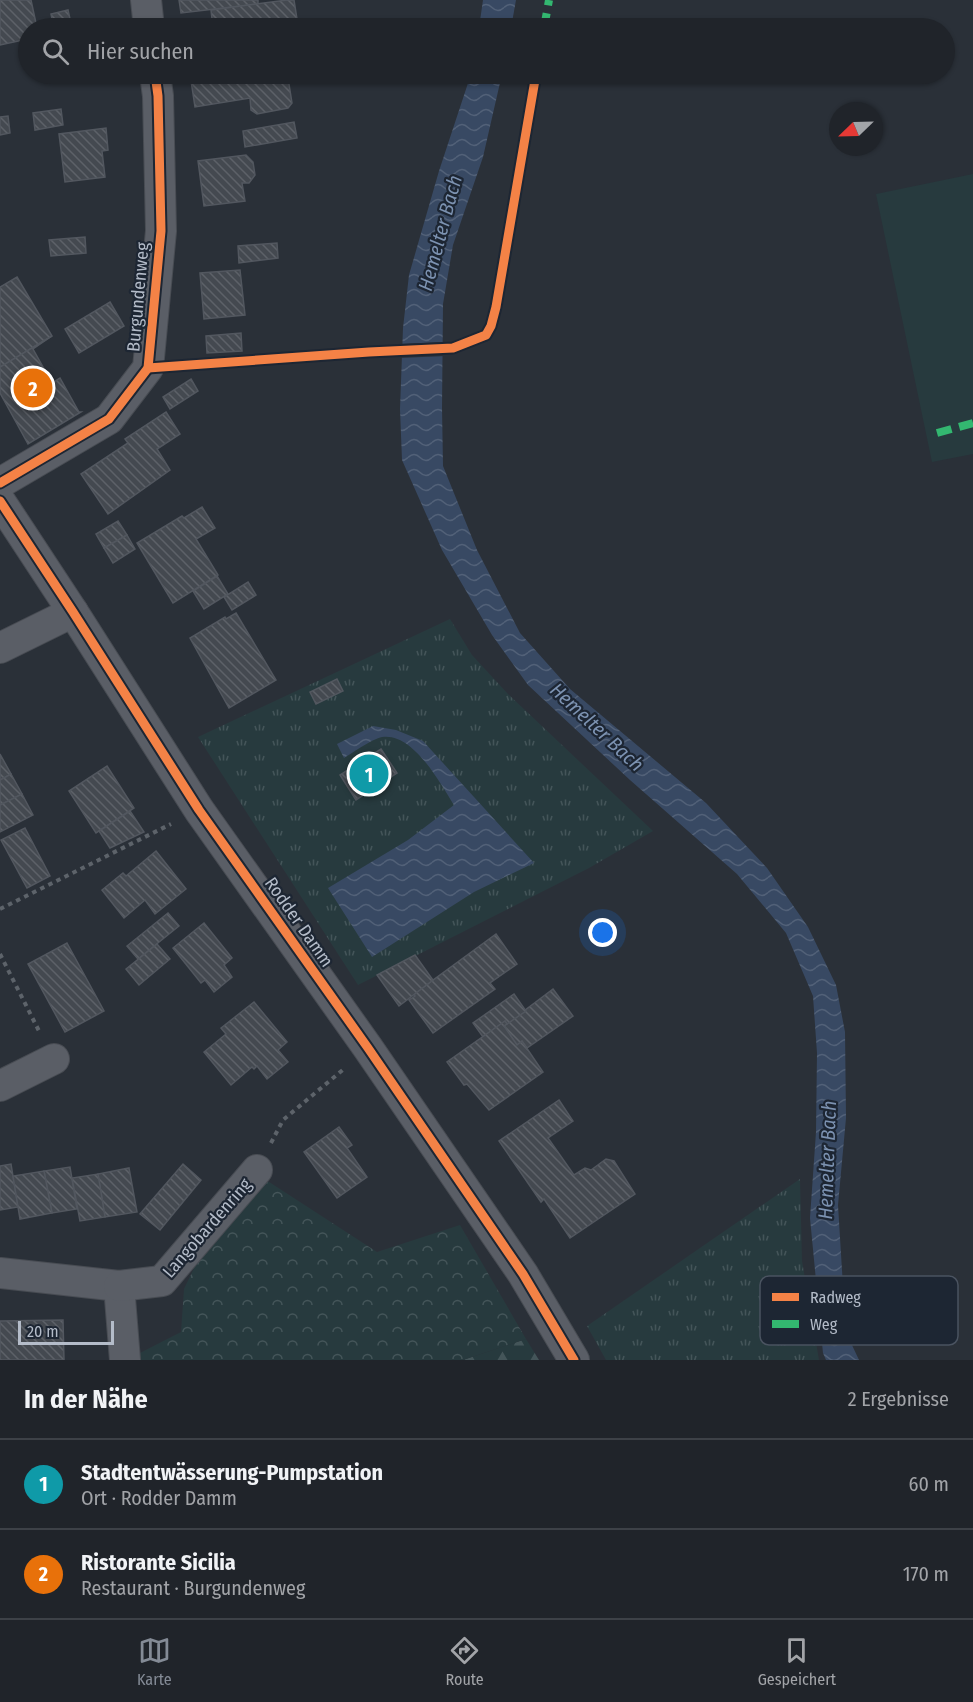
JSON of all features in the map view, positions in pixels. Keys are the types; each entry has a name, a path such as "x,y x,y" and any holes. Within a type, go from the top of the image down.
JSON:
{"street":[{"path":"146,0 148,18"},
{"name":"Burgundenweg","path":"0,483 109,419 148,368 161,231 156,84"},
{"name":"Rodder Damm","path":"0,501 74,612 198,810 368,1048 523,1274 574,1360"},
{"path":"0,648 74,612"},
{"path":"0,1086 54,1059"},
{"name":"Langobardenring","path":"0,1273 119,1286 162,1281 257,1170"},
{"path":"119,1286 125,1360"}],"path":[{"path":"0,909 198,810"},
{"path":"0,954 54,1059"},
{"path":"257,1170 283,1120 368,1048"}],"green space":[{"path":"973,174 973,454 932,462 876,194"},
{"path":"450,619 472,655 508,694 653,831 589,868 358,985 198,737"},
{"path":"263,1178 377,1252 460,1225 526,1339 463,1360 134,1360 134,1356 181,1332 184,1289 209,1237"},
{"path":"800,1179 802,1261 805,1276 760,1276 760,1345 816,1345 819,1360 606,1360 587,1326"},
{"path":"526,1339 539,1360 463,1360"}],"water":[{"path":"483,0 516,0 513,18 480,18"},
{"name":"Hemelter Bach","path":"468,84 500,84 483,157 453,245 443,304 443,466 477,550 520,633 570,689 706,803 767,868 808,927 836,985 845,1032 846,1118 838,1205 842,1276 816,1276 810,1218 816,1132 817,1053 813,996 786,933 737,874 630,780 528,685 492,635 442,550 402,460 400,409 403,328 409,275 439,171"},
{"path":"373,726 396,730 423,741 534,863 474,892 372,957 328,888 408,840 454,805 433,772 404,742 393,738 378,738 344,758 337,744"},
{"path":"822,1345 852,1345 859,1360 826,1360"}],"pier":[{"path":"446,342 446,356 399,358 399,344"}],"building":[{"path":"0,0 31,0 35,18 18,18 18,41 0,45"},
{"path":"179,0 258,0 258,4 181,13"},
{"path":"294,0 297,18 212,18 211,10"},
{"path":"68,10 70,18 52,18 51,14"},
{"path":"192,84 289,84 292,103 288,108 257,114 251,110 250,98 195,107"},
{"path":"61,109 63,125 35,130 33,113"},
{"path":"8,116 10,133 0,135 0,117"},
{"path":"294,122 297,138 245,147 243,131"},
{"path":"106,128 108,150 102,151 105,177 65,182 59,134"},
{"path":"246,155 253,162 255,175 249,183 242,183 245,201 204,206 198,161"},
{"path":"85,237 86,253 51,256 49,240"},
{"path":"277,243 278,258 239,263 238,246"},
{"path":"240,270 245,315 204,319 200,273"},
{"path":"17,277 52,336 0,367 0,287"},
{"path":"110,302 124,326 79,353 65,329"},
{"path":"241,333 242,351 207,353 206,336"},
{"path":"52,336 33,349 52,383 60,378 81,412 28,444 0,393 0,367"},
{"path":"191,379 198,391 170,409 163,397"},
{"path":"166,412 180,434 157,449 170,470 108,514 81,474 128,443 125,439"},
{"path":"202,507 215,528 196,539 218,575 173,603 137,543 182,516 184,518"},
{"path":"118,521 127,535 104,548 96,534"},
{"path":"127,535 135,549 113,563 104,548"},
{"path":"217,576 228,594 204,609 193,591"},
{"path":"248,582 256,595 232,610 224,597"},
{"path":"236,613 276,680 229,708 190,638"},
{"path":"337,679 343,691 316,704 310,692"},
{"path":"381,749 397,773 356,800 340,775"},
{"path":"0,754 11,774 0,780"},
{"path":"107,766 134,808 96,833 69,791"},
{"path":"11,774 22,794 0,805 0,780"},
{"path":"22,794 33,815 0,832 0,805"},
{"path":"130,811 144,832 110,848 99,831"},
{"path":"25,828 50,876 27,888 1,840"},
{"path":"156,851 186,889 155,914 145,900 124,918 102,890 123,873 126,876"},
{"path":"168,913 179,926 138,959 127,946"},
{"path":"204,923 232,958 224,965 232,977 214,992 205,980 201,983 173,948"},
{"path":"496,934 517,964 490,983 495,989 433,1033 409,1000"},
{"path":"67,943 104,1011 65,1032 28,964"},
{"path":"157,944 170,959 139,985 126,969"},
{"path":"415,955 433,980 399,1006 377,975"},
{"path":"553,989 573,1016 527,1048 522,1041 517,1045 504,1026"},
{"path":"514,994 526,1011 507,1024 505,1021 483,1037 473,1023"},
{"path":"254,1002 287,1042 278,1050 288,1062 267,1079 257,1066 254,1069 252,1067 231,1085 204,1052 226,1034 221,1028"},
{"path":"505,1021 507,1024 504,1026 517,1045 522,1041 543,1072 489,1110 467,1084 464,1085 447,1062"},
{"path":"559,1100 573,1121 548,1138 574,1175 585,1168 591,1170 606,1159 614,1161 635,1194 570,1238 544,1199 541,1202 499,1141"},
{"path":"339,1127 352,1145 347,1148 367,1177 337,1198 304,1152"},
{"path":"11,1164 18,1207 0,1210 0,1166"},
{"path":"183,1164 201,1180 160,1230 140,1214"},
{"path":"70,1167 77,1209 52,1213 44,1171"},
{"path":"129,1168 137,1212 105,1217 98,1174"},
{"path":"44,1171 52,1213 20,1219 13,1176"},
{"path":"98,1174 105,1217 80,1221 72,1178"},
{"path":"63,1320 64,1360 0,1360 0,1321"}],"marked path":[{"path":"546,18 549,0"},
{"path":"937,433 973,423"}],"cycle path":[{"path":"0,483 109,419 148,368 161,231 156,84"},
{"path":"148,368 453,348 486,335 496,307 534,84"},
{"path":"0,501 199,810 368,1048 523,1274 574,1360"}],"place":[{"name":"Ristorante Sicilia","path":"33,388"},
{"name":"Stadtentwässerung-Pumpstation","path":"369,774"}]}
